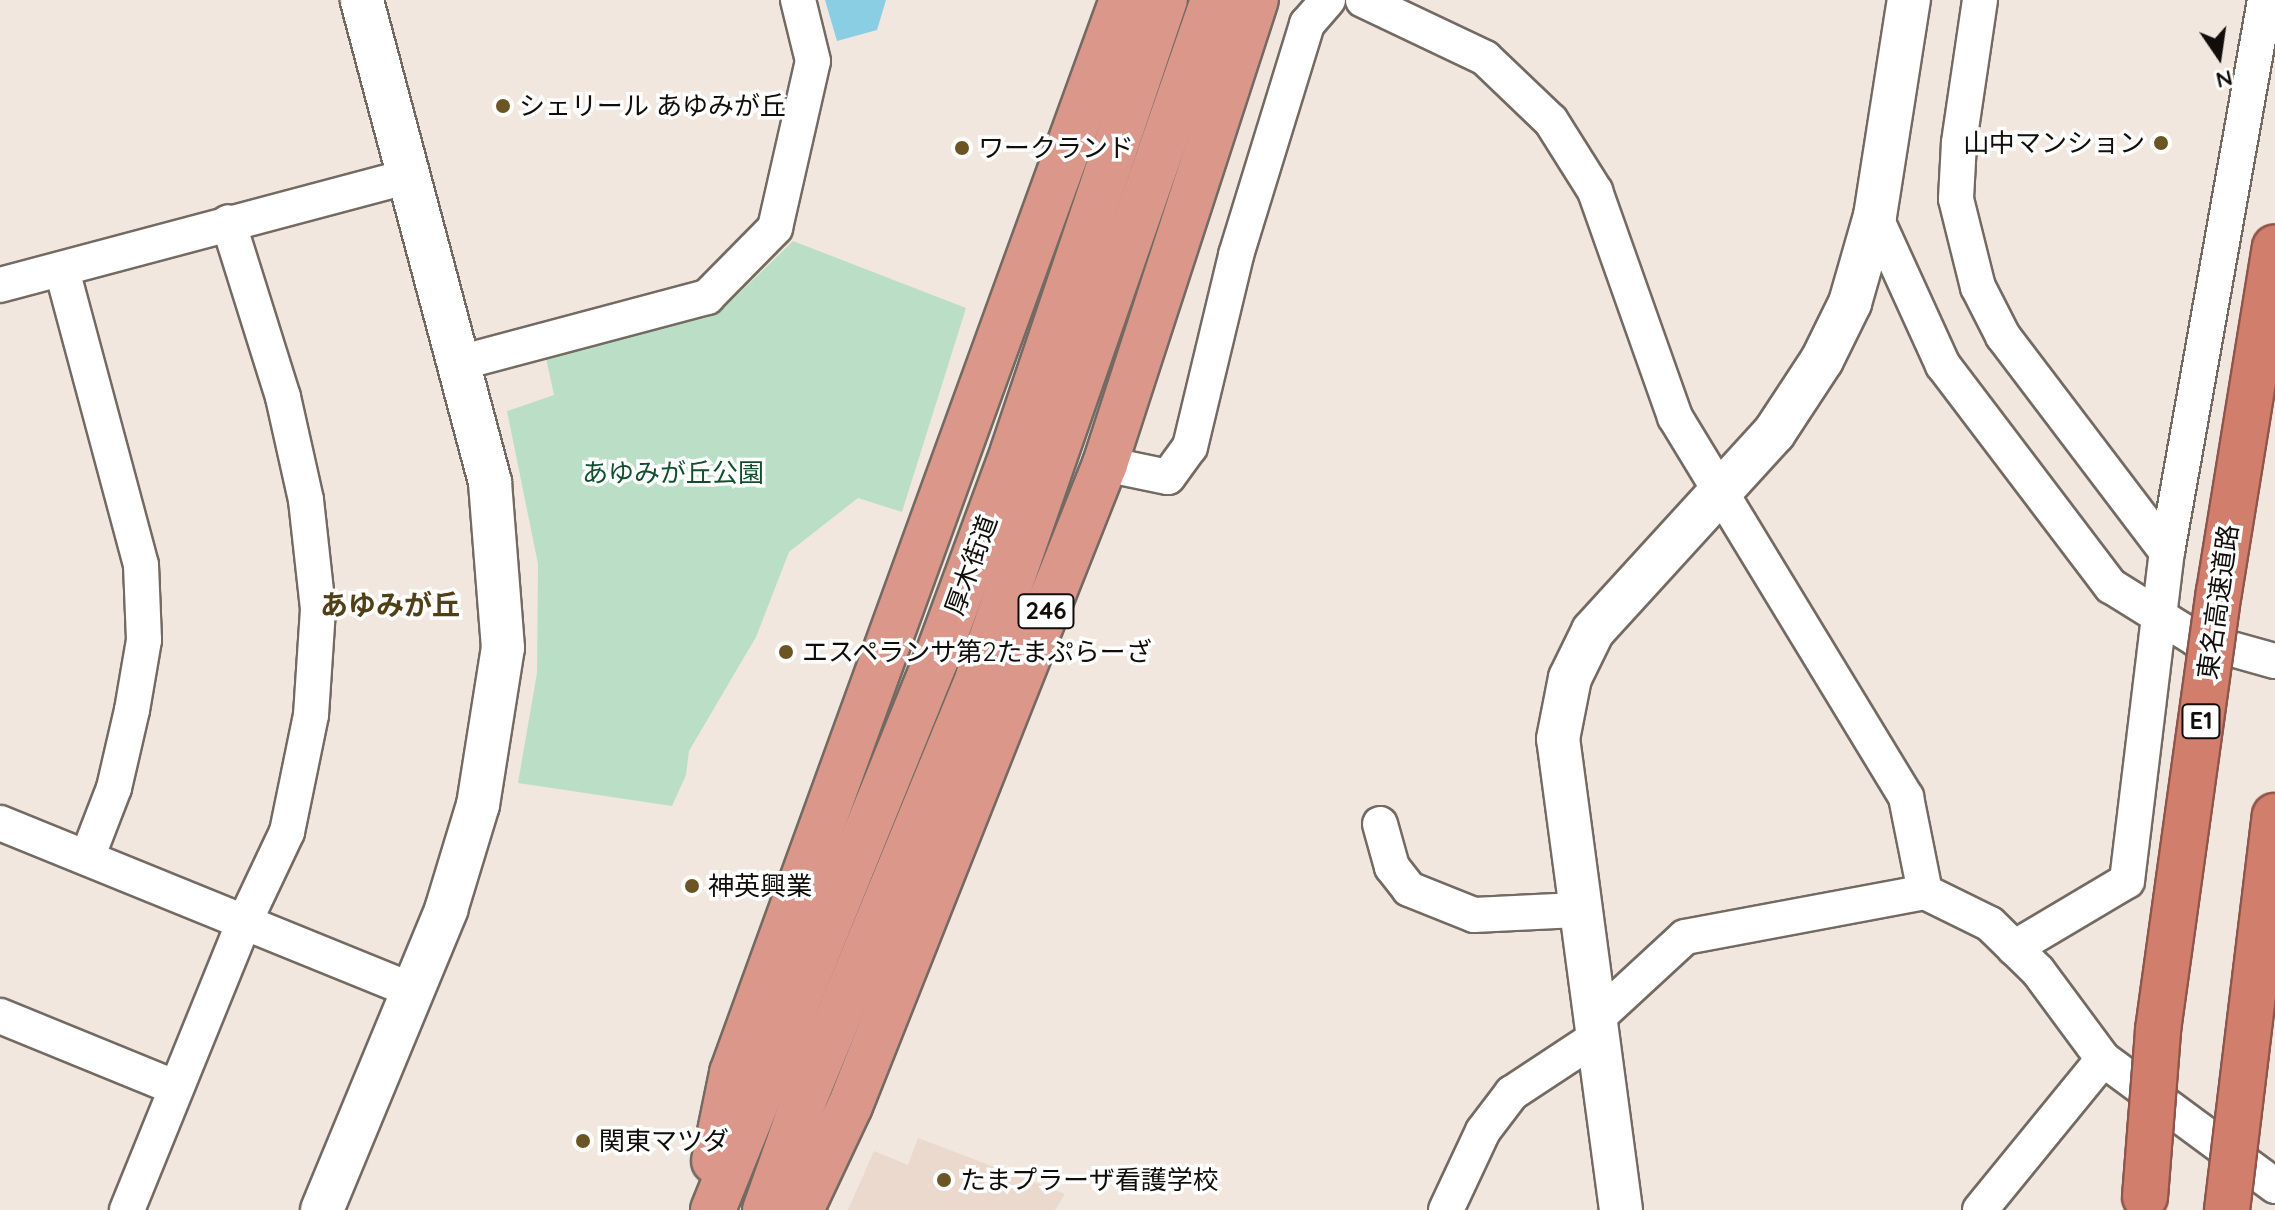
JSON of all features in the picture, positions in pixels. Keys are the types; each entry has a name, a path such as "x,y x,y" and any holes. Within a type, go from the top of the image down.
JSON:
{"highway":[{"path":"703,1210 732,1073 1122,0"},
{"name":"厚木街道","path":"713,1210 937,657 1013,451 1165,0"},
{"name":"厚木街道","path":"765,1210 804,1100 978,677 1213,0"},
{"name":"246","path":"801,1210 850,1106 1105,464 1256,0"},
{"name":"東名高速道路","path":"2145,1197 2165,984 2219,592 2275,248"},
{"path":"2227,1210 2275,816"}],"street":[{"path":"322,1210 446,910 478,805 503,648 490,482 362,0"},
{"path":"459,363 707,297 775,228 813,61 798,0"},
{"path":"1105,464 1168,477 1190,447 1236,255 1307,24 1328,0"},
{"path":"1363,0 1485,58 1551,121 1595,191 1675,417 1906,797 1925,892"},
{"path":"1621,1210 1577,910 1558,739 1570,678 1593,631 1774,433 1822,360 1850,303 1875,216 1909,0"},
{"path":"1980,0 1959,143 1956,199 1978,287 2003,336 2167,552"},
{"path":"2014,948 2127,881 2167,552 2265,0"},
{"path":"0,285 409,176"},
{"path":"1875,216 1943,365 2111,586 2157,618 2196,639 2275,661"},
{"path":"127,1210 243,925 287,832 311,715 318,609 306,500 283,397 228,222"},
{"path":"62,270 141,565 144,640 132,710 114,788 87,858"},
{"path":"0,823 243,925 411,990"},
{"path":"1380,824 1392,867 1409,889 1474,915 1577,910"},
{"path":"1446,1210 1483,1131 1512,1093 1596,1028 1685,937 1925,892 1990,924 2014,948 2103,1059 2275,1186"},
{"path":"0,1016 176,1088"},
{"path":"1980,1210 2103,1059"}],"shaded area":[{"name":"たまプラーザ看護学校","path":"918,1138 1065,1194 1055,1210 848,1210 874,1151 908,1165"}],"green space":[{"name":"あゆみが丘公園","path":"793,241 966,308 902,512 858,498 789,552 756,637 689,751 686,775 672,806 518,783 537,673 538,564 507,411 554,395 546,358 720,312"}],"water":[{"path":"825,0 886,0 877,30 837,41"}],"place":[{"name":"シェリール あゆみが丘","path":"503,106"},
{"name":"山中マンション","path":"2161,143"},
{"name":"ワークランド","path":"962,148"},
{"name":"エスペランサ第2たまぷらーざ","path":"786,652"},
{"name":"神英興業","path":"692,886"},
{"name":"関東マツダ","path":"583,1141"},
{"name":"たまプラーザ看護学校","path":"944,1180"}],"district":[{"name":"あゆみが丘","path":"390,605"}]}
